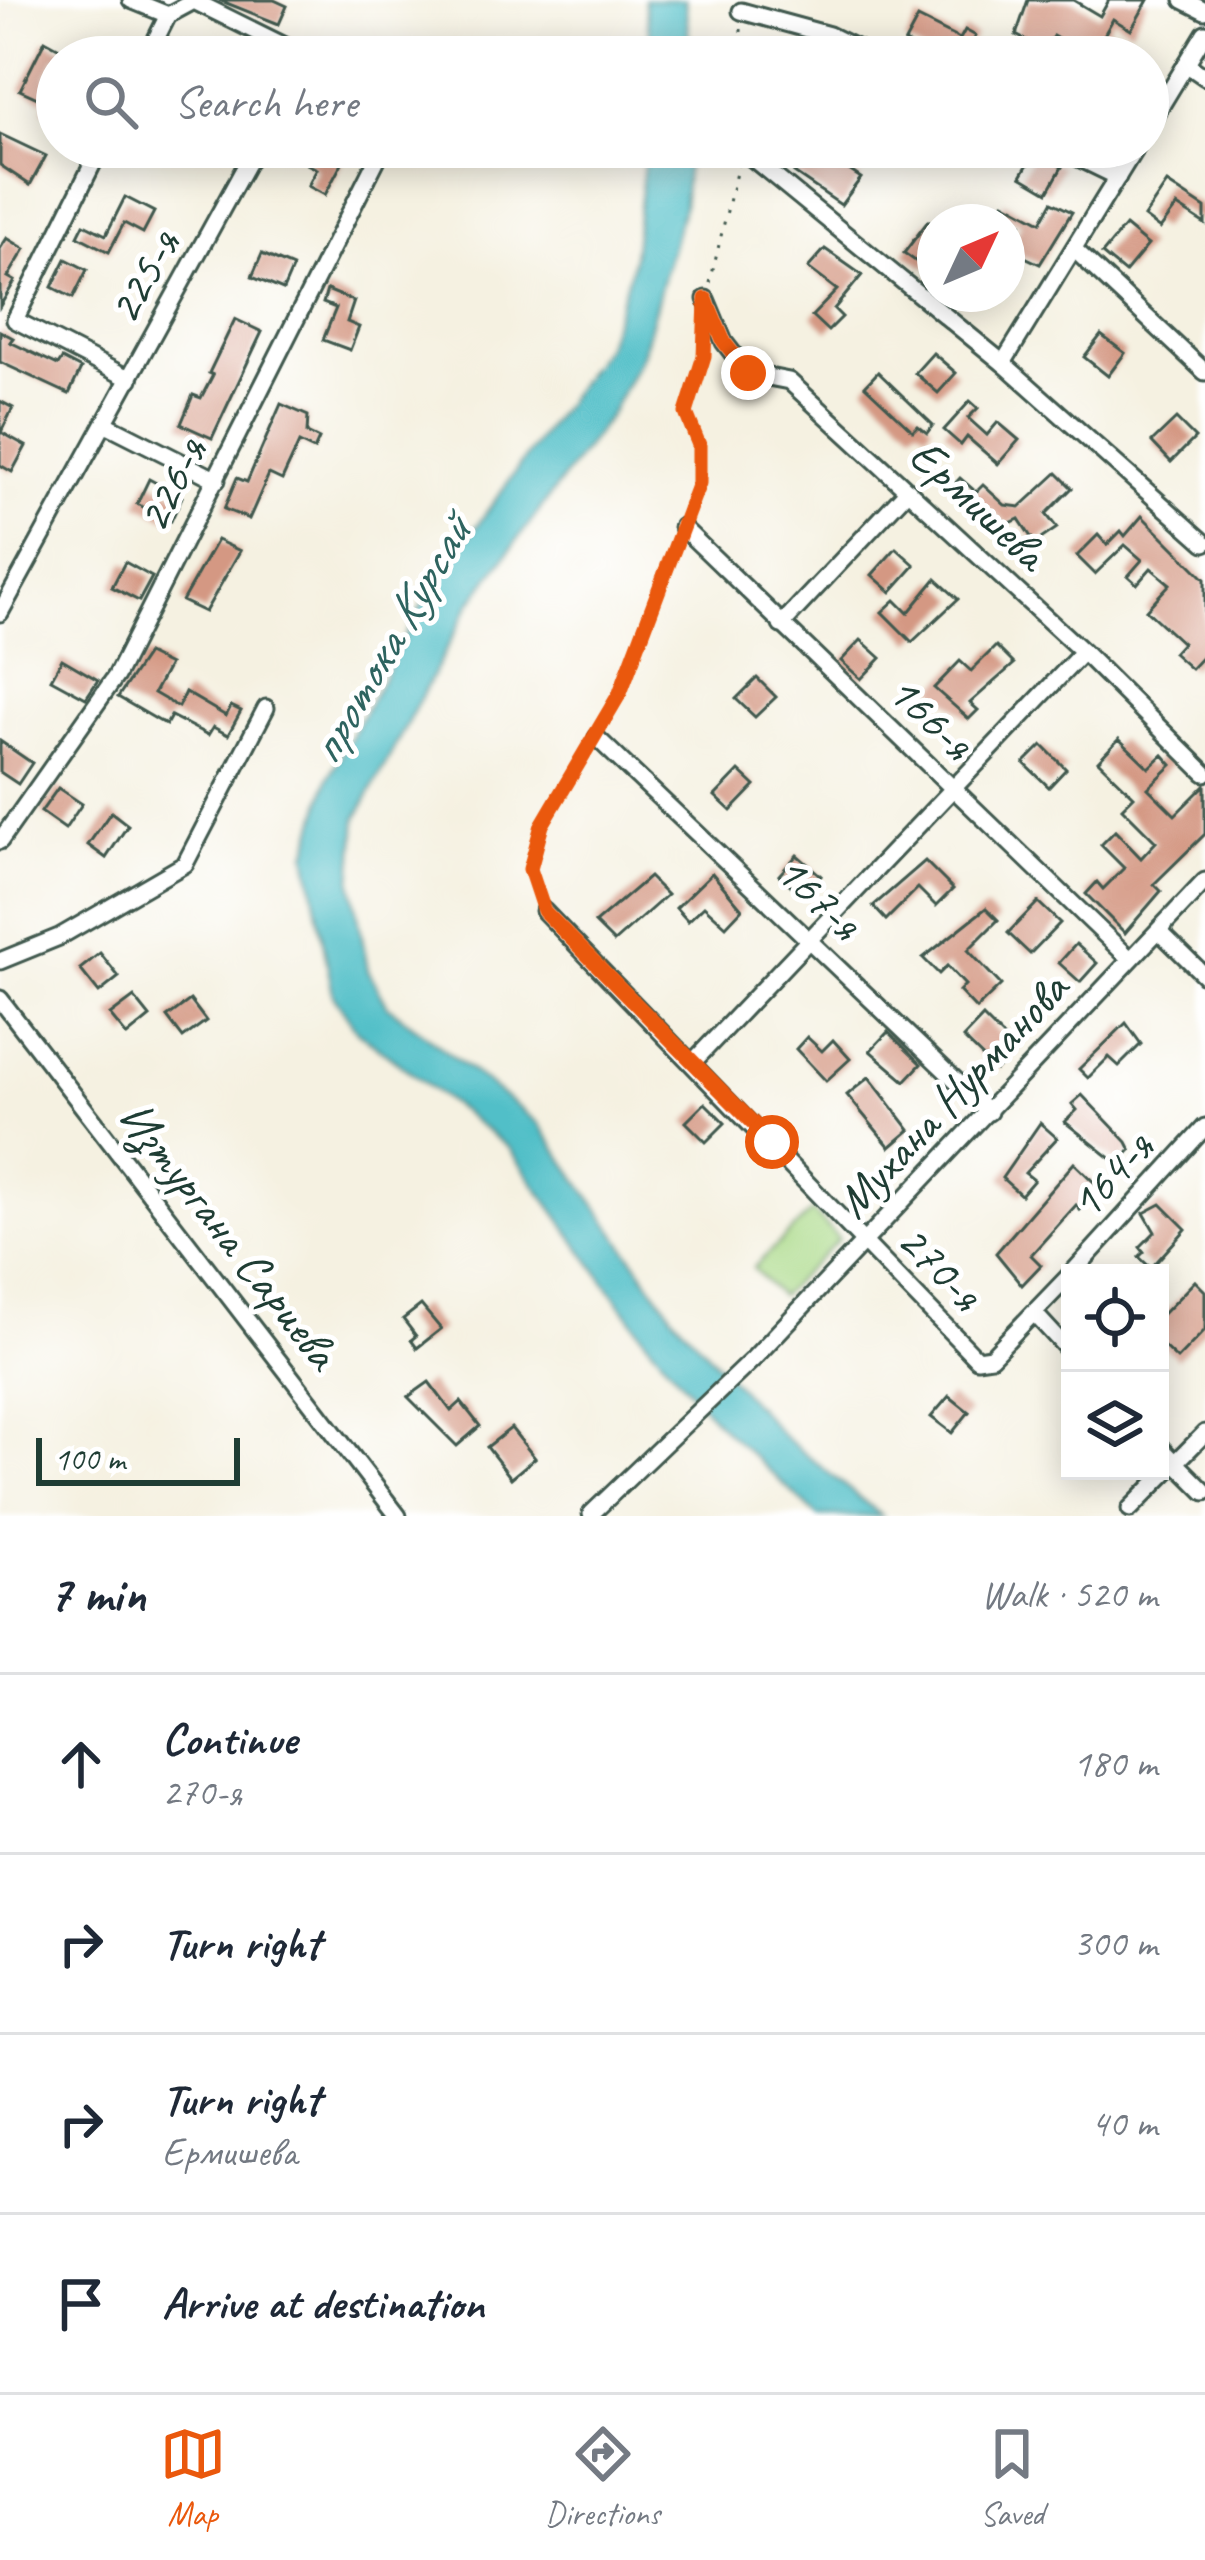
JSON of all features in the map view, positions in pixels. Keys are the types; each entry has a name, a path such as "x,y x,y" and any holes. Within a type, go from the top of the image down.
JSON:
{"street":[{"path":"131,0 168,15"},
{"path":"1183,0 1205,11"},
{"path":"158,36 168,15 194,1 264,36"},
{"path":"741,11 796,23 826,36"},
{"path":"1169,92 1205,33"},
{"path":"1186,64 1205,77"},
{"name":"225-я","path":"89,168 8,316 130,379"},
{"name":"225-я","path":"0,613 245,168"},
{"name":"226-я","path":"0,841 116,676 373,168"},
{"path":"764,168 1003,363 1205,543"},
{"path":"1099,168 1118,177"},
{"path":"1003,363 1123,168"},
{"path":"1075,250 1205,371"},
{"name":"Ермишева","path":"706,299 724,342 748,373 789,381 1084,652 1205,773"},
{"path":"106,424 218,480"},
{"path":"781,625 908,490"},
{"name":"166-я","path":"682,526 1130,959"},
{"path":"693,1062 1084,652"},
{"path":"0,961 59,937 185,864 266,708"},
{"name":"167-я","path":"597,738 989,1112"},
{"name":"Мухана Нурманова","path":"591,1515 754,1359 1205,881"},
{"name":"270-я","path":"544,911 852,1223 863,1244 985,1361"},
{"path":"1159,931 1205,976"},
{"name":"Изтургана Сариева","path":"0,999 393,1514"},
{"name":"164-я","path":"1080,1264 1205,1127"},
{"name":"164-я","path":"985,1361 1061,1285"},
{"path":"1035,1314 1061,1342"},
{"path":"1130,1509 1205,1433"},
{"path":"1169,1458 1205,1492"}],"path":[{"path":"741,11 741,36"},
{"path":"544,911 530,869 542,825 620,693 699,483 699,445 686,413 704,356 706,299 737,168"}],"green space":[{"path":"812,1211 839,1239 780,1296 753,1268"}],"water":[{"path":"644,0 685,0 689,36 650,36"},
{"path":"644,168 686,168 683,207 642,355 610,415 470,604 357,818 352,882 368,970 388,1006 538,1123 673,1315 784,1437 882,1516 818,1516 718,1424 645,1338 509,1148 357,1031 333,995 307,854 328,779 428,594 606,345 632,265"}],"building":[{"path":"219,0 274,0 287,6 279,24"},
{"path":"1028,0 1073,0 1100,16 1109,0 1148,0 1131,30 1113,19 1103,36 1016,35"},
{"path":"918,18 954,36 908,36"},
{"path":"36,58 36,97 20,90"},
{"path":"0,134 36,151 39,168 30,185 0,165"},
{"path":"339,168 325,195 308,186 317,169"},
{"path":"798,168 850,168 861,178 841,205 794,173"},
{"path":"1026,168 1061,168 1048,192 1021,176"},
{"path":"1167,183 1205,208 1205,224 1177,206 1160,229 1144,217"},
{"path":"125,197 154,212 143,233 124,223 109,252 78,236 84,224 106,235"},
{"path":"1052,202 1072,212 1040,264 1025,257 1025,213 1041,222"},
{"path":"1125,226 1148,245 1125,273 1102,254"},
{"path":"917,236 917,262 904,253"},
{"path":"7,238 25,249 8,277 15,281 0,306 0,249"},
{"path":"825,249 862,275 834,309 842,317 828,331 812,316 837,290 808,268"},
{"path":"262,254 293,267 283,290 252,277"},
{"path":"66,259 87,270 73,298 52,287"},
{"path":"327,290 354,301 347,322 359,327 350,350 323,340 336,308 323,303"},
{"path":"235,319 262,332 212,438 181,424 193,395 201,398 213,375 209,373"},
{"path":"0,331 13,338 10,342 58,365 62,359 81,369 69,394 0,362"},
{"path":"1101,335 1125,353 1108,376 1084,357"},
{"path":"933,353 956,373 938,393 915,373"},
{"path":"878,372 933,425 927,433 918,426 913,431 865,386"},
{"path":"0,401 13,408 1,432 26,446 12,472 0,465"},
{"path":"970,401 978,408 968,418 987,435 998,422 1019,440 998,464 967,437 961,445 944,430"},
{"path":"281,404 308,416 307,433 319,439 314,450 299,443 282,480 269,474 249,519 224,509 237,478 247,482"},
{"path":"1176,419 1195,438 1171,462 1152,442"},
{"path":"1057,473 1072,488 1046,514 1057,528 1035,543 1019,519 1008,524 985,505 978,512 951,488 960,478 976,492 983,485 1005,505 1020,507"},
{"path":"149,479 182,497 171,521 137,504"},
{"path":"1142,516 1205,579 1205,654 1191,669 1173,653 1182,643 1146,610 1170,584 1151,568 1137,584 1128,576 1142,560 1125,545 1095,574 1077,556 1098,535 1107,545 1121,531 1125,536"},
{"path":"217,540 240,551 205,612 182,601"},
{"path":"896,548 915,565 891,592 872,575"},
{"path":"125,562 152,577 139,601 112,587"},
{"path":"936,579 958,599 912,642 882,612 895,600 908,613"},
{"path":"861,640 881,658 861,679 841,661"},
{"path":"996,646 1014,664 970,703 978,710 969,719 934,688 960,661 971,671"},
{"path":"147,654 169,665 154,693 178,707 185,692 226,716 231,706 241,711 228,735 213,727 208,735 171,716 166,725 118,697"},
{"path":"62,659 98,680 86,698 51,679"},
{"path":"757,678 776,697 755,717 736,699"},
{"path":"1119,739 1149,768 1163,755 1172,765 1148,788 1175,815 1205,785 1205,834 1154,884 1161,891 1125,933 1086,894 1097,882 1103,889 1124,868 1101,845 1115,831 1141,858 1156,842 1122,808 1134,796 1098,761"},
{"path":"0,741 32,763 18,784 0,772"},
{"path":"1042,745 1066,769 1049,787 1024,763"},
{"path":"739,771 755,786 731,811 715,796"},
{"path":"58,788 82,804 65,829 41,812"},
{"path":"111,812 128,825 106,858 88,845"},
{"path":"797,855 821,876 803,896 779,875"},
{"path":"925,861 953,889 936,906 918,888 886,920 873,906"},
{"path":"712,873 742,909 726,926 704,906 688,921 676,908"},
{"path":"649,877 667,895 614,942 595,923"},
{"path":"1038,902 1060,923 1030,954 1008,933"},
{"path":"986,908 998,920 968,950 1001,985 976,1009 959,991 965,985 947,966 939,974 923,958"},
{"path":"1076,944 1097,963 1080,982 1059,963"},
{"path":"100,953 119,977 99,993 80,969"},
{"path":"134,997 150,1017 127,1036 110,1015"},
{"path":"190,1000 206,1021 183,1038 167,1017"},
{"path":"983,1017 1016,1050 996,1070 963,1038"},
{"path":"1126,1023 1141,1044 1119,1066 1109,1057 1088,1078 1079,1069"},
{"path":"888,1032 921,1064 905,1081 870,1051"},
{"path":"807,1037 822,1051 833,1040 850,1059 826,1081 796,1049"},
{"path":"869,1077 910,1130 890,1147 847,1095"},
{"path":"1082,1095 1127,1142 1131,1150 1118,1164 1065,1122 1077,1110 1072,1104"},
{"path":"705,1103 725,1123 706,1142 686,1122"},
{"path":"1040,1123 1057,1138 1025,1173 1034,1180 1021,1195 1002,1178"},
{"path":"1074,1163 1101,1189 1080,1210 1076,1205 1031,1255 1041,1265 1022,1285 996,1253"},
{"path":"1161,1204 1186,1229 1155,1264 1139,1257 1144,1252 1140,1247 1155,1232 1144,1213"},
{"path":"1195,1281 1205,1291 1205,1330 1177,1359 1169,1351 1169,1308"},
{"path":"421,1305 441,1329 417,1348 411,1340 416,1336 403,1319"},
{"path":"429,1382 451,1411 461,1402 480,1426 457,1446 408,1397"},
{"path":"949,1396 969,1412 952,1433 931,1417"},
{"path":"511,1428 535,1458 511,1478 487,1447"}],"route":[{"path":"748,373 724,342 706,299 704,356 686,413 699,445 699,483 620,693 542,825 530,869 544,911 772,1142"}],"water label":[{"name":"протока Курсай","path":"388,640"}]}
